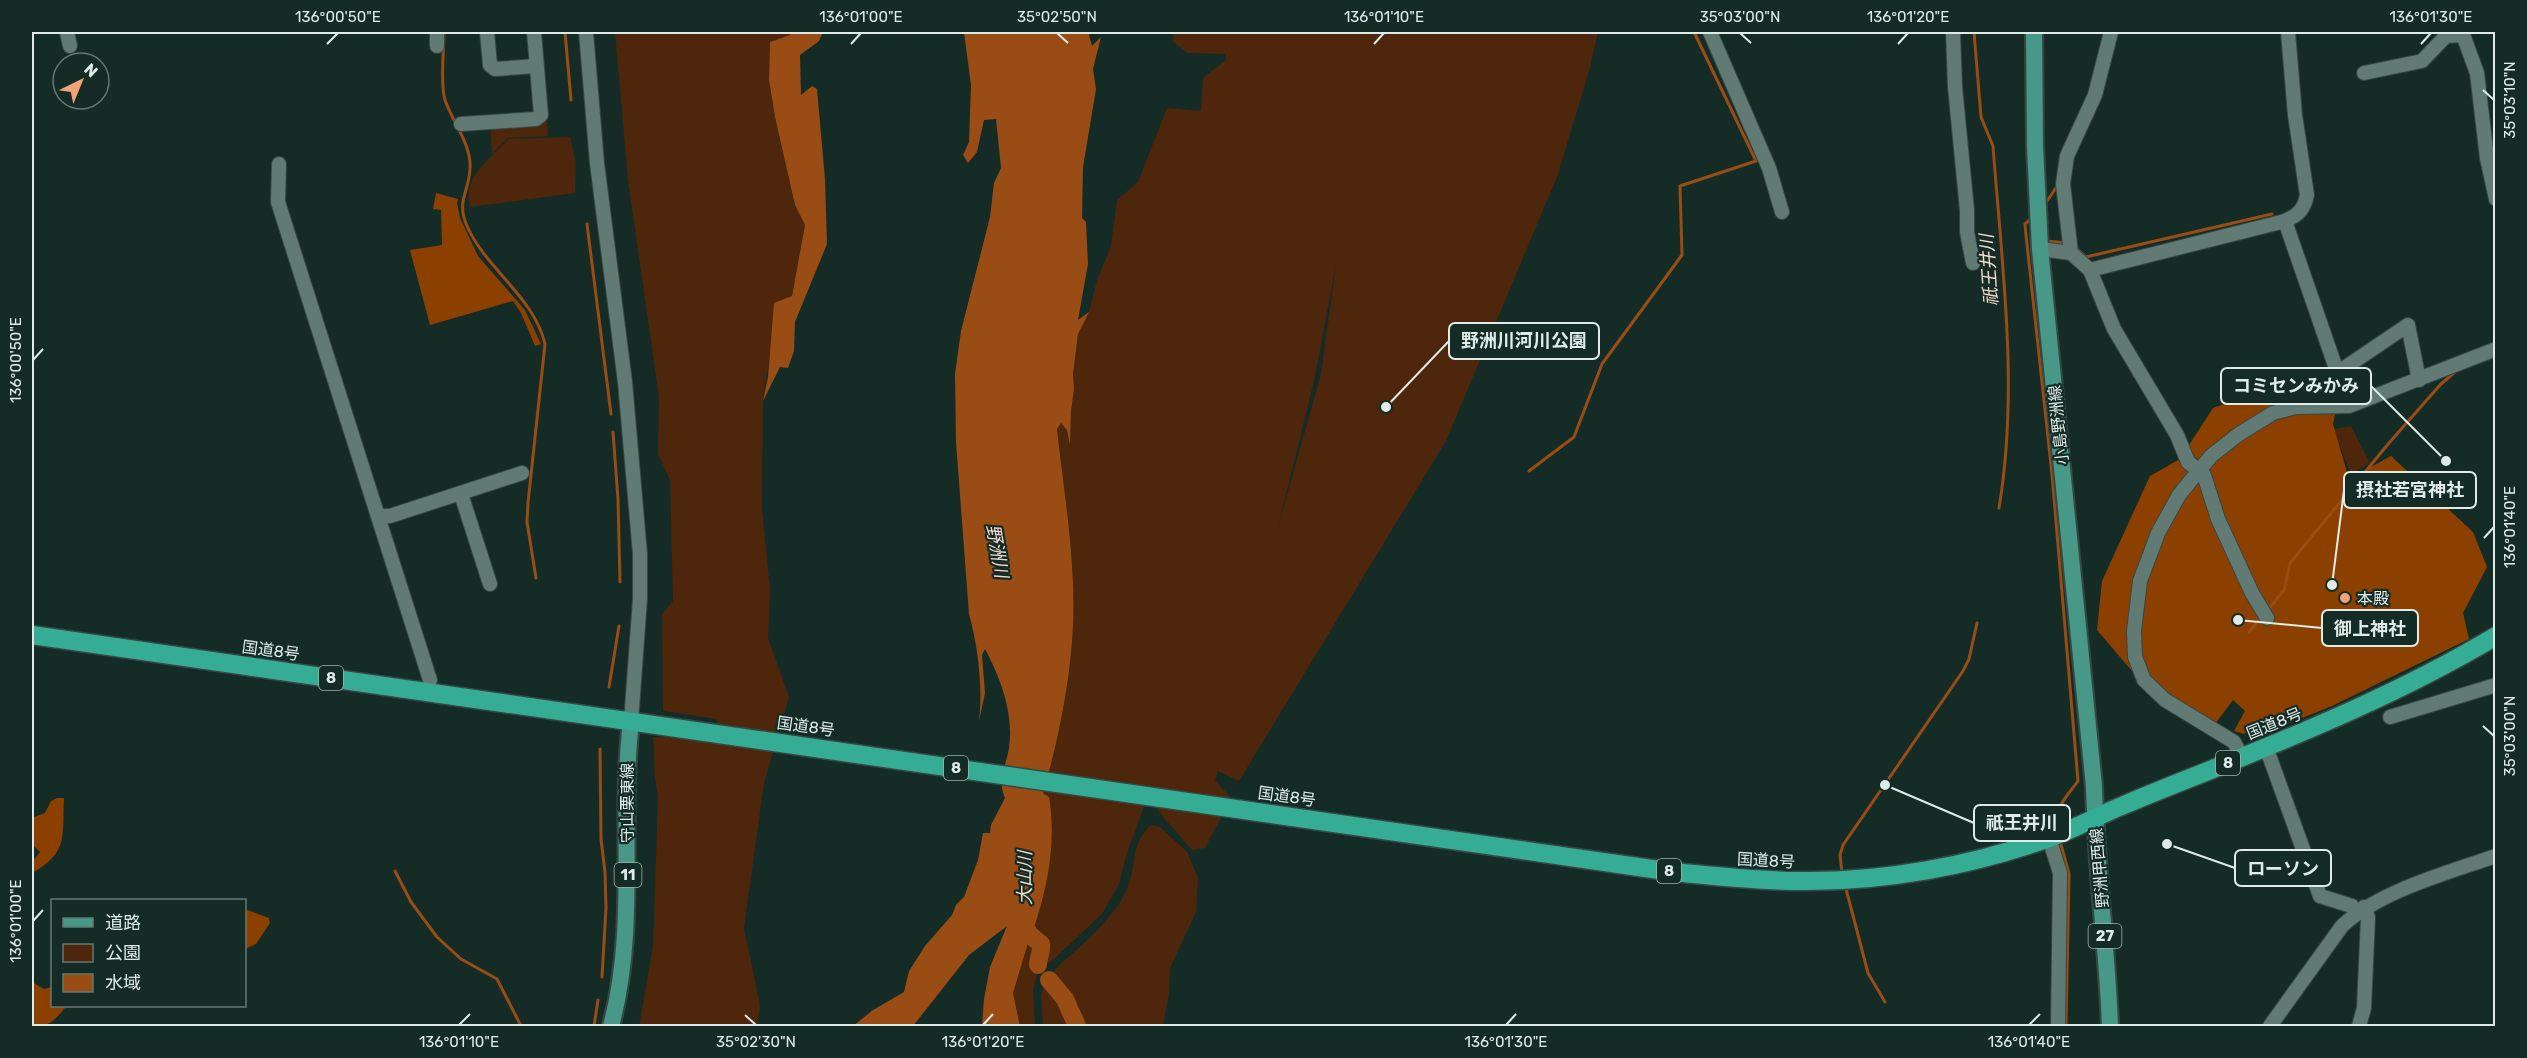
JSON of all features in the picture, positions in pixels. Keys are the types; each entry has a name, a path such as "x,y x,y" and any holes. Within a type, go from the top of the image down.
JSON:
{"highway":[{"name":"国道8号","path":"32,634 1641,867 1744,879 1837,880 1973,866 2049,838 2393,693 2496,636"}],"main road":[{"name":"小島野洲線","path":"2034,32 2035,147 2040,249 2094,786 2095,818"},
{"name":"守山栗東線","path":"611,1026 622,968 627,916 627,754 639,723"},
{"name":"野洲甲西線","path":"2095,818 2108,956 2110,1026"}],"street":[{"path":"67,32 70,46"},
{"path":"437,32 437,46"},
{"path":"487,32 490,65 495,69 537,66"},
{"path":"461,124 536,119 541,115 534,32"},
{"path":"586,32 597,163 626,392 640,555 639,723"},
{"path":"1710,32 1769,168 1782,212"},
{"path":"1953,32 1955,87 1967,210 1966,232 1972,263"},
{"path":"2071,253 2063,184 2067,156 2095,95 2111,32"},
{"path":"2090,270 2298,215 2305,206 2307,195 2295,116 2288,32"},
{"path":"2364,73 2422,61 2446,36 2462,33 2477,73 2487,158 2496,199"},
{"path":"279,164 278,202 430,680"},
{"path":"2284,220 2349,406"},
{"path":"2040,249 2071,253 2090,270 2114,329 2177,435 2188,462 2204,475 2218,519 2252,593 2267,618"},
{"path":"2337,373 2408,326 2419,380"},
{"path":"2242,757 2234,742 2165,700 2144,680 2135,657 2134,631 2140,581 2158,532 2179,495 2211,456 2239,434 2273,413 2296,407 2349,406 2496,349"},
{"path":"379,516 390,516 522,473"},
{"path":"461,494 490,584"},
{"path":"2390,717 2496,685"},
{"path":"2266,747 2320,896 2361,909 2368,917 2364,1005 2360,1026"},
{"path":"2049,838 2060,873 2058,1026"},
{"path":"2270,1026 2343,926 2361,909 2379,899 2496,856"}],"green space":[{"path":"615,32 791,32 790,35 770,42 769,80 795,205 805,225 792,296 771,348 763,398 762,508 770,590 768,638 789,697 764,783 744,928 760,1005 757,1026 639,1026 653,946 658,796 653,737 679,737 716,743 717,719 663,711 662,614 673,601 670,480 658,454 659,397 628,180"},
{"path":"1174,32 1598,32 1589,71 1557,177 1446,441 1239,781 1218,771 1215,780 1231,798 1205,848 1192,850 1158,811 1152,784 1126,856 1119,884 1102,914 1038,971 1033,990 1035,1026 1020,1026 1013,993 1029,940 1038,949 1036,967 1045,958 1032,935 1046,884 1051,849 1049,797 1043,793 1063,710 1070,667 1073,626 1071,552 1057,428 1061,423 1067,430 1070,442 1073,374 1078,334 1089,312 1097,280 1111,246 1117,200 1138,182 1167,108 1201,111 1203,78 1225,61 1226,54 1188,53 1173,42","holes":["1336,265 1321,374 1278,527 1315,377"]},
{"path":"547,121 548,136 508,138 492,154 490,124"},
{"path":"570,137 576,163 575,193 470,207 470,187 474,178 509,139"},
{"path":"2351,426 2370,463 2351,474 2333,429"},
{"path":"1151,825 1160,827 1187,852 1198,878 1196,912 1170,968 1169,993 1163,1026 1043,1026 1041,995 1045,983 1050,996 1057,998 1065,988 1053,974 1055,969 1105,922 1121,901 1130,881 1137,847 1144,832"}],"shaded area":[{"path":"436,193 458,199 460,218 478,256 525,310 541,344 535,346 521,313 513,301 430,325 410,250 442,245 441,210 433,209"},
{"path":"2310,373 2329,374 2339,397 2333,424 2349,479 2391,456 2473,532 2487,567 2463,613 2469,639 2332,706 2285,725 2279,717 2244,734 2234,731 2245,711 2233,700 2215,724 2138,678 2097,630 2102,581 2150,476 2180,459 2213,408"},
{"path":"64,798 61,842 52,858 32,873 32,862 40,852 32,844 32,818 45,813 51,801"},
{"path":"246,909 269,918 270,923 256,944 246,949"},
{"path":"32,982 44,989 51,987 51,1007 65,1008 47,1024 32,1026"}],"water":[{"path":"791,32 823,32 819,41 800,55 801,95 812,86 817,89 825,179 827,244 795,322 794,351 788,368 780,367 763,401 768,377 774,303 792,296 805,225 795,205 769,80 770,42 790,35"},
{"name":"野洲川","path":"964,32 1091,32 1089,35 1092,46 1101,37 1093,69 1096,89 1083,167 1082,218 1086,222 1088,264 1078,320 1089,312 1078,334 1073,374 1070,445 1067,430 1061,423 1057,429 1071,552 1073,626 1070,667 1063,710 1043,793 1049,797 1051,849 1046,883 1032,934 1045,958 1039,960 1037,948 1029,940 1013,993 1020,1026 982,1026 990,967 1007,926 969,955 913,1026 853,1026 873,1010 904,992 909,971 925,946 952,915 956,905 964,897 978,860 983,833 990,833 991,825 1005,798 1002,779 1009,748 1010,722 1001,685 985,649 982,655 985,693 979,721 979,667 969,614 956,442 955,374 961,331 990,217 994,183 1001,168 996,119 984,120 977,152 968,163 963,155 969,142 971,85"}],"waterway":[{"path":"444,32 442,77 445,100 465,142 470,160 463,203 464,217 475,241 531,312 545,344 527,522 536,578"},
{"path":"565,32 571,100"},
{"path":"1529,471 1574,437 1602,364 1682,255 1680,186 1756,161 1694,32"},
{"name":"祇王井川","path":"1974,32 1981,117 1993,146 2007,327 2008,418 1999,508"},
{"path":"2045,204 2058,185"},
{"path":"2075,247 2086,257 2272,214"},
{"path":"2032,218 2025,224 2052,474 2078,781 2059,809 2057,828"},
{"path":"587,224 611,414"},
{"path":"2046,241 2067,243"},
{"path":"2267,611 2284,590 2290,563 2389,443 2440,385 2456,371"},
{"path":"613,432 618,499 620,582"},
{"path":"2249,632 2262,616"},
{"name":"祇王井川","path":"1842,873 1840,855 1843,845 1963,671 1969,659 1977,623"},
{"path":"609,687 619,626"},
{"path":"600,749 601,839 606,908 602,977"},
{"path":"2060,841 2069,874 2066,1026"},
{"path":"395,871 411,902 437,937 461,959 497,979 521,1026"},
{"name":"祇王井川","path":"1845,885 1868,973 1885,1002"},
{"name":"大山川","path":"1022,922 1030,935 1041,944 1038,965"},
{"name":"大山川","path":"1049,980 1065,999 1077,1026"},
{"path":"594,1026 598,1000"}],"place":[{"name":"野洲川河川公園","path":"1386,407"},
{"name":"コミセンみかみ","path":"2446,461"},
{"name":"摂社若宮神社","path":"2332,585"},
{"name":"本殿","path":"2345,598"},
{"name":"御上神社","path":"2238,620"},
{"name":"祇王井川","path":"1885,785"},
{"name":"ローソン","path":"2167,844"}]}
